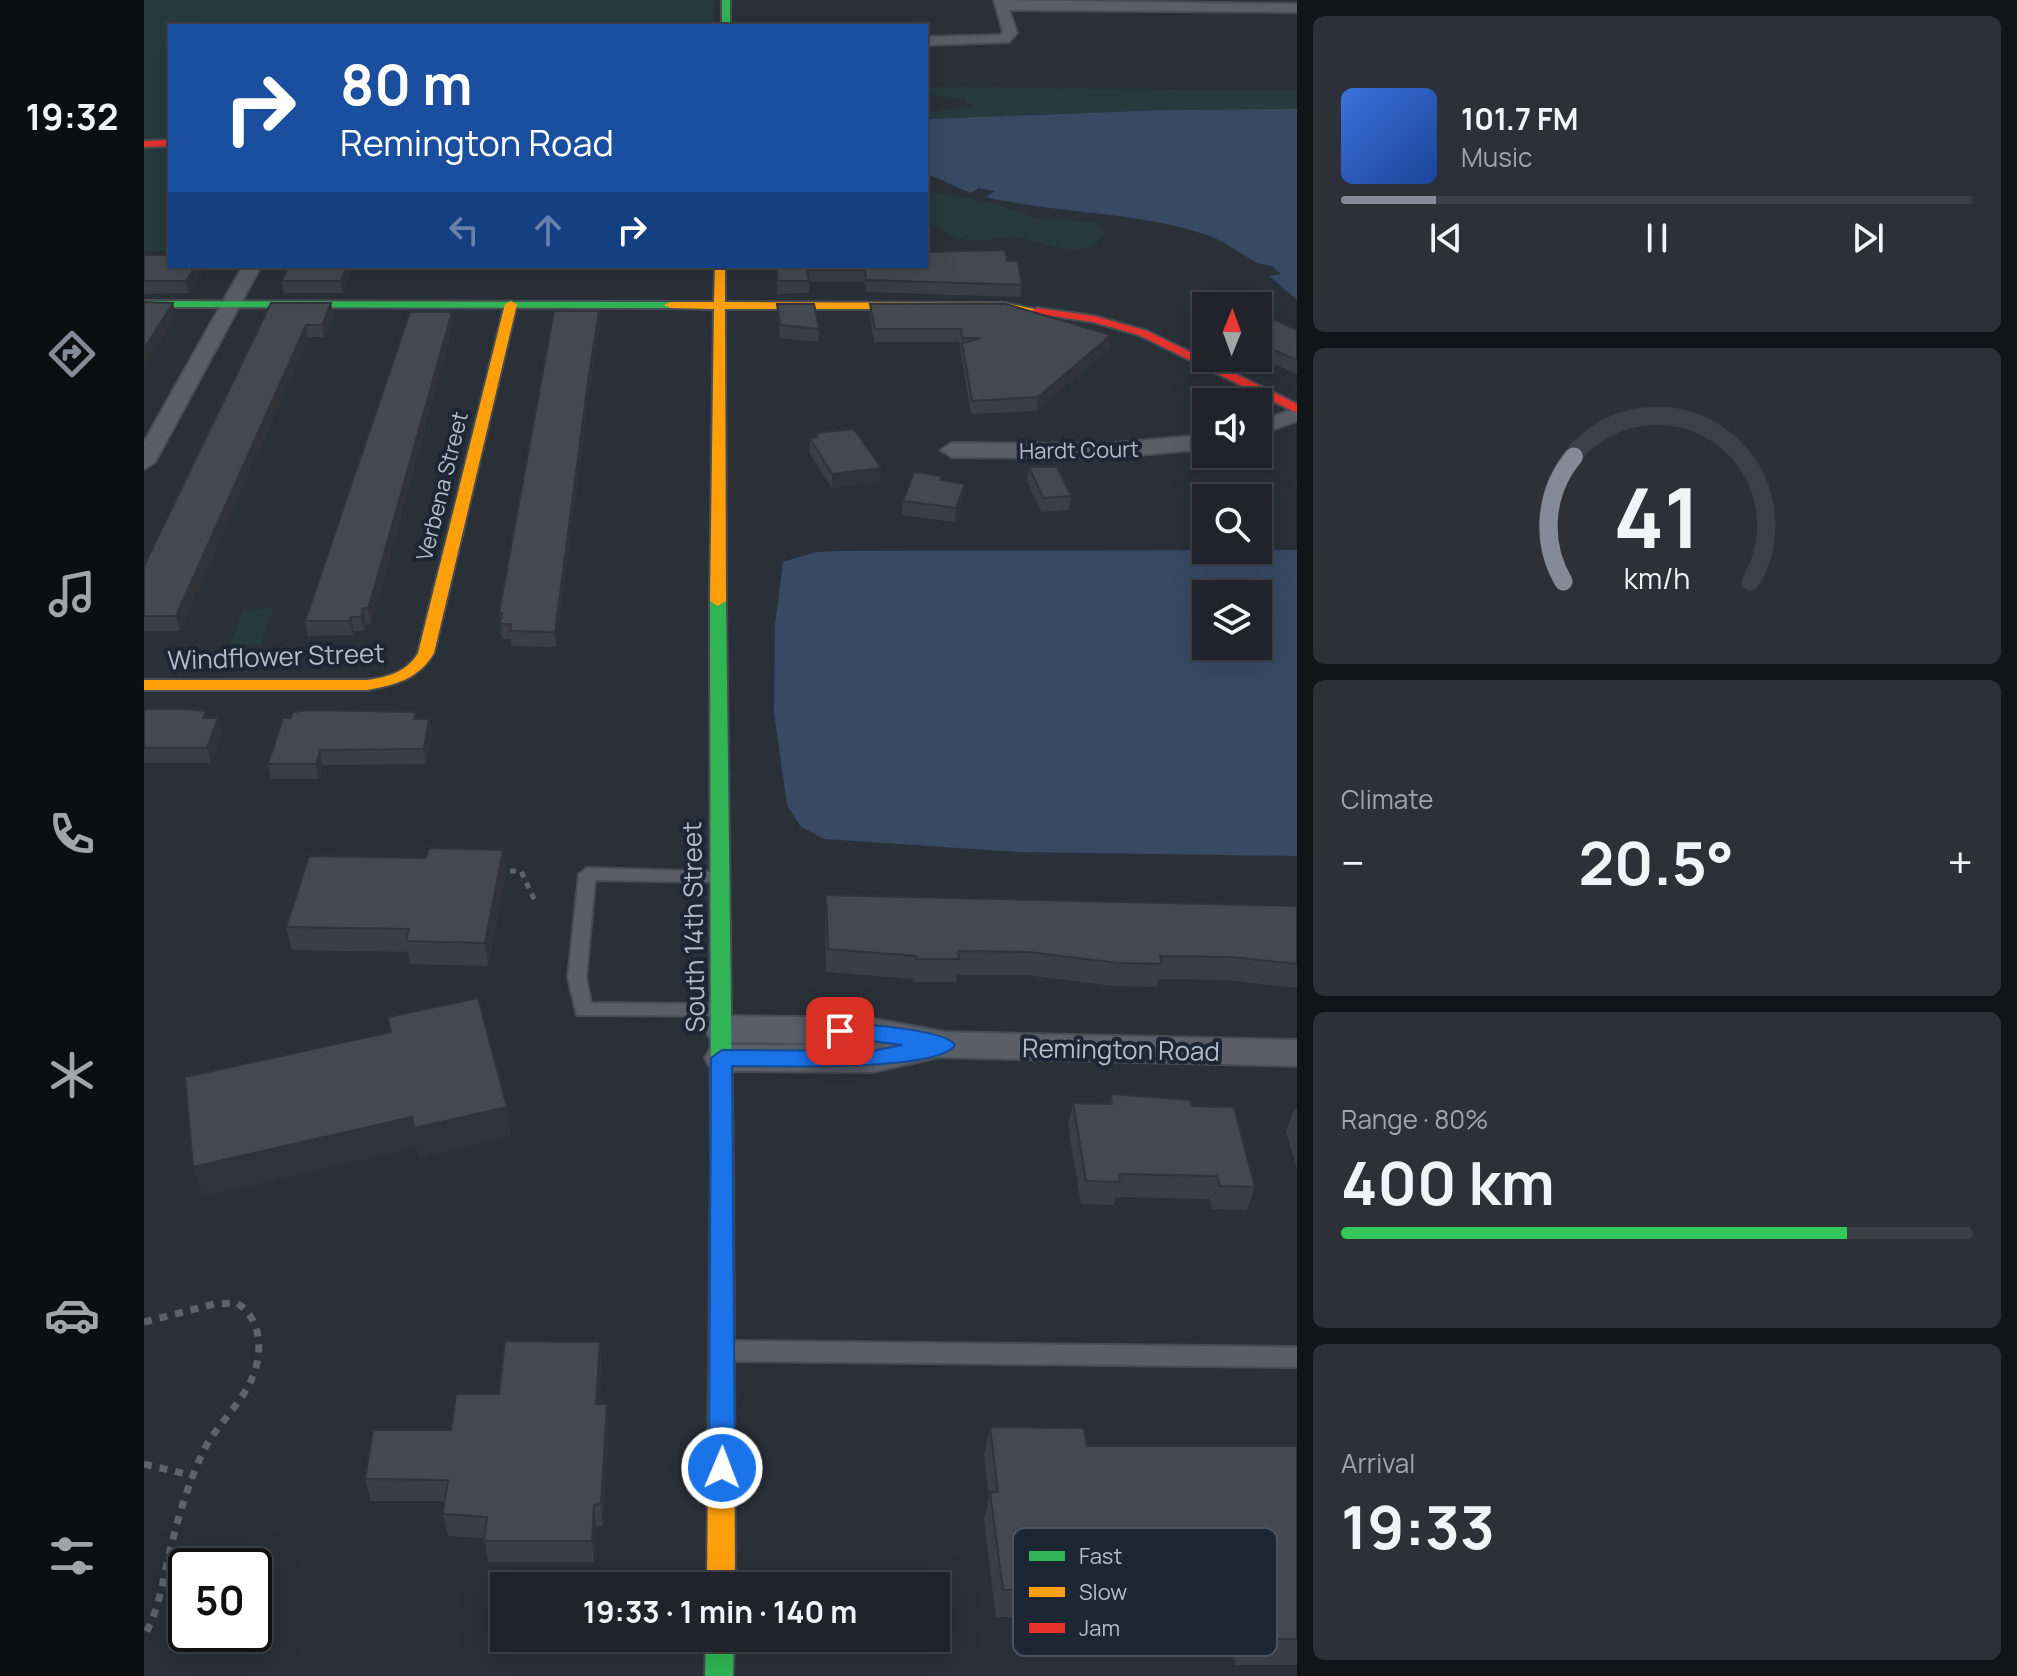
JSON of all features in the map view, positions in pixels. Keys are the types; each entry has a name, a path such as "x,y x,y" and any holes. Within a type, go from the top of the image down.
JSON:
{"street":[{"path":"726,0 726,24"},
{"path":"928,41 1004,39 1010,33 1001,3 1297,8"},
{"path":"144,144 168,143"},
{"path":"144,462 251,268"},
{"name":"South 14th Street","path":"720,268 718,876 724,1351 721,1572"},
{"path":"144,304 971,304 1066,314 1143,333 1297,411"},
{"name":"Verbena Street","path":"409,673 420,666 426,653 511,304"},
{"path":"1272,423 1297,411"},
{"name":"Hardt Court","path":"952,450 1104,451 1192,443"},
{"name":"Windflower Street","path":"144,685 367,685 409,673"},
{"name":"Remington Road","path":"722,1033 872,1059 944,1045 1297,1053"},
{"path":"719,1676 720,1652"}],"lane":[{"path":"718,876 587,874 577,978 583,1010 722,1033"},
{"path":"724,1351 1297,1357"}],"path":[{"path":"491,871 521,871 535,901"},
{"path":"144,1322 229,1302 244,1306 256,1326 258,1353 246,1397 207,1443 173,1539 156,1615 144,1636"},
{"path":"144,1464 194,1476"}],"green space":[{"path":"144,0 714,0 713,24 168,24 168,136 144,140"},
{"path":"928,87 1297,90 1297,109 1038,114 928,122 928,113 973,106 963,99 928,94"},
{"path":"168,148 168,252 144,251 144,149"},
{"path":"928,191 992,203 1039,219 1095,222 1105,233 1096,243 1075,249 1014,237 977,241 943,231 928,221"},
{"path":"273,608 261,644 235,646 230,643 244,609"}],"water":[{"path":"1297,109 1297,300 1269,276 1281,274 1272,266 1257,262 1207,235 1153,221 986,197 995,191 979,188 970,193 928,174 928,119 1167,110"},
{"path":"1192,550 1192,564 1272,564 1272,550 1297,550 1297,856 1019,852 825,839 801,827 787,805 774,713 775,624 783,562 816,552"}],"building":[{"path":"1005,250 1007,261 1018,261 1022,285 866,280 865,270 807,270 809,281 777,281 777,268 928,268 928,252"},
{"path":"144,255 168,255 168,268 195,268 186,281 144,281"},
{"path":"288,268 346,268 341,281 281,281"},
{"path":"144,302 173,303 144,349"},
{"path":"271,303 331,303 322,325 306,325 176,616 144,616 144,566"},
{"path":"777,304 814,304 819,329 780,325"},
{"path":"870,304 1006,304 1111,335 1038,397 972,401 962,343 981,338 962,338 961,329 875,329"},
{"path":"554,311 599,311 555,632 510,631 511,624 500,624 502,613 499,613"},
{"path":"410,312 452,312 368,608 363,608 361,617 351,617 350,621 305,621"},
{"path":"1272,318 1297,330 1297,360 1272,349"},
{"path":"854,429 881,468 832,474 810,438 818,437 816,433"},
{"path":"1029,467 1057,467 1071,496 1043,498"},
{"path":"914,472 942,476 940,480 965,484 956,508 903,501"},
{"path":"144,709 206,711 203,718 218,718 207,748 144,748"},
{"path":"293,712 416,712 414,719 429,719 424,749 320,750 316,764 268,764 283,718 291,718"},
{"path":"429,848 503,850 485,943 406,941 409,929 286,927 309,856 426,858"},
{"path":"826,895 1297,906 1297,964 1231,957 1160,956 1162,964 1118,963 1029,952 958,951 959,959 916,959 916,956 828,949"},
{"path":"478,998 507,1107 414,1128 412,1117 193,1167 185,1077 391,1032 388,1017"},
{"path":"1111,1094 1190,1100 1192,1106 1234,1107 1255,1187 1220,1186 1217,1176 1119,1174 1120,1182 1086,1181 1073,1103 1112,1104"},
{"path":"505,1341 600,1342 596,1404 607,1404 601,1504 594,1505 592,1541 484,1541 487,1517 443,1514 448,1480 365,1479 373,1430 451,1430 456,1394 499,1394"},
{"path":"990,1427 1084,1428 1087,1446 1297,1446 1297,1639 1277,1639 1277,1528 1013,1528 1013,1590 1003,1590 990,1492 998,1492"}],"traffic: fast":[{"path":"726,0 726,24"},
{"path":"144,304 670,305"},
{"path":"718,601 722,1175"},
{"path":"719,1676 720,1652"}],"traffic: slow":[{"path":"718,601 720,268"},
{"path":"144,685 367,685 393,679 416,668 426,653 511,304"},
{"path":"670,305 1005,306 1037,311"},
{"path":"721,1572 722,1175"}],"traffic: jam":[{"path":"144,144 168,143"},
{"path":"1037,311 1094,319 1143,333 1297,409"}],"route":[{"path":"722,1468 722,1058 872,1059 944,1045 870,1031 840,1031"}]}
